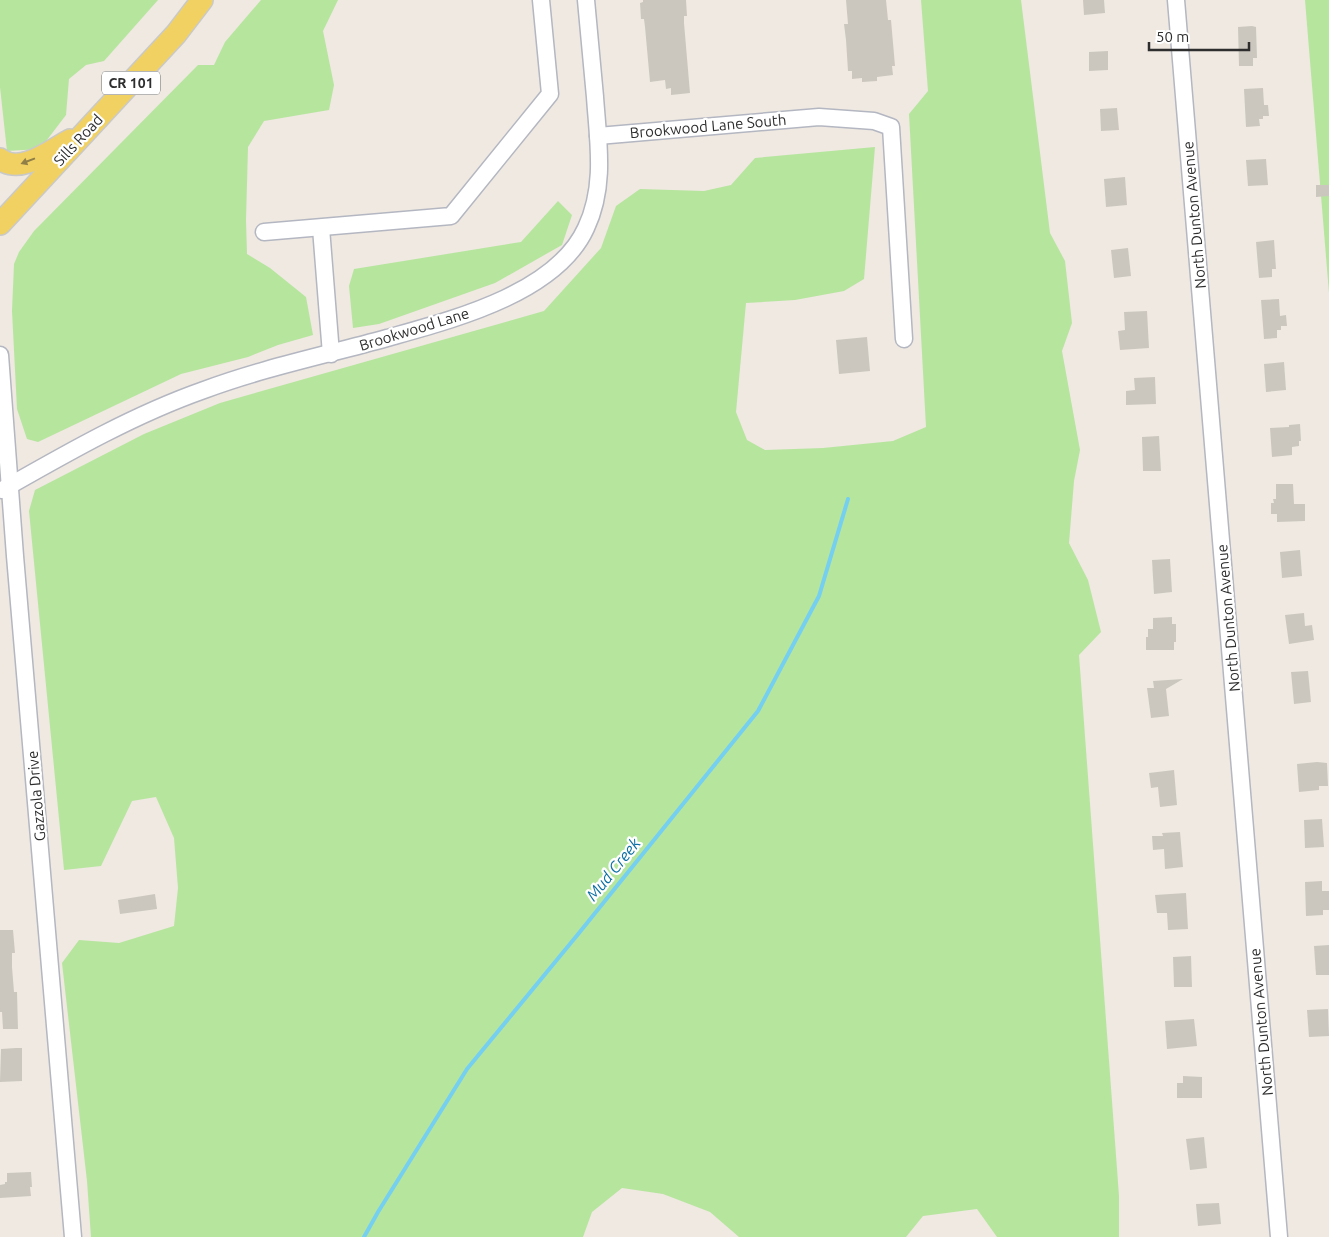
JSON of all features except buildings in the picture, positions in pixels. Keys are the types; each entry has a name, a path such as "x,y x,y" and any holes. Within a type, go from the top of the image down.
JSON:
{"main road":[{"name":"Sills Road","path":"0,224 176,34 202,0"},
{"name":"Sills Road","path":"176,34 215,0"},
{"path":"0,160 9,164 24,164 86,132"}],"street":[{"path":"264,232 451,216 550,94 541,0"},
{"name":"Brookwood Lane","path":"5,488 32,472 169,403 242,377 331,354 480,310 505,299 545,274 563,259 576,245 585,230 592,214 600,182 598,136 586,0"},
{"name":"North Dunton Avenue","path":"1176,0 1279,1237"},
{"name":"Brookwood Lane South","path":"598,136 819,117 874,120 891,126 904,339"},
{"path":"321,228 331,354"},
{"name":"Gazzola Drive","path":"0,355 5,488 73,1237"}],"green space":[{"path":"0,0 158,0 104,61 86,65 69,79 66,115 40,149 7,151 0,87"},
{"path":"261,0 338,0 323,31 334,85 329,110 264,121 248,147 247,254 270,268 306,297 313,335 278,345 248,357 181,374 38,442 27,439 17,409 12,311 14,264 19,252 34,231 198,65 214,65 225,42"},
{"path":"921,0 1021,0 1050,233 1065,261 1072,323 1062,351 1080,450 1074,481 1069,543 1088,580 1101,632 1079,655 1119,1196 1119,1237 997,1237 977,1209 923,1216 906,1237 739,1237 710,1212 663,1194 622,1188 592,1212 583,1237 91,1237 87,1181 62,963 79,940 119,943 174,926 178,888 174,838 156,797 132,801 101,866 64,870 29,511 35,490 144,434 220,403 544,311 601,248 616,206 640,189 704,191 731,185 755,158 875,147 864,279 844,291 795,300 746,303 736,412 747,440 765,450 823,448 893,441 926,427 909,114 928,91"},
{"path":"1305,0 1329,0 1329,293"},
{"path":"558,201 572,215 562,245 495,283 379,324 353,328 349,286 354,269 521,242"}],"waterway":[{"name":"Mud Creek","path":"364,1237 467,1069 758,711 819,596 848,499"}]}
